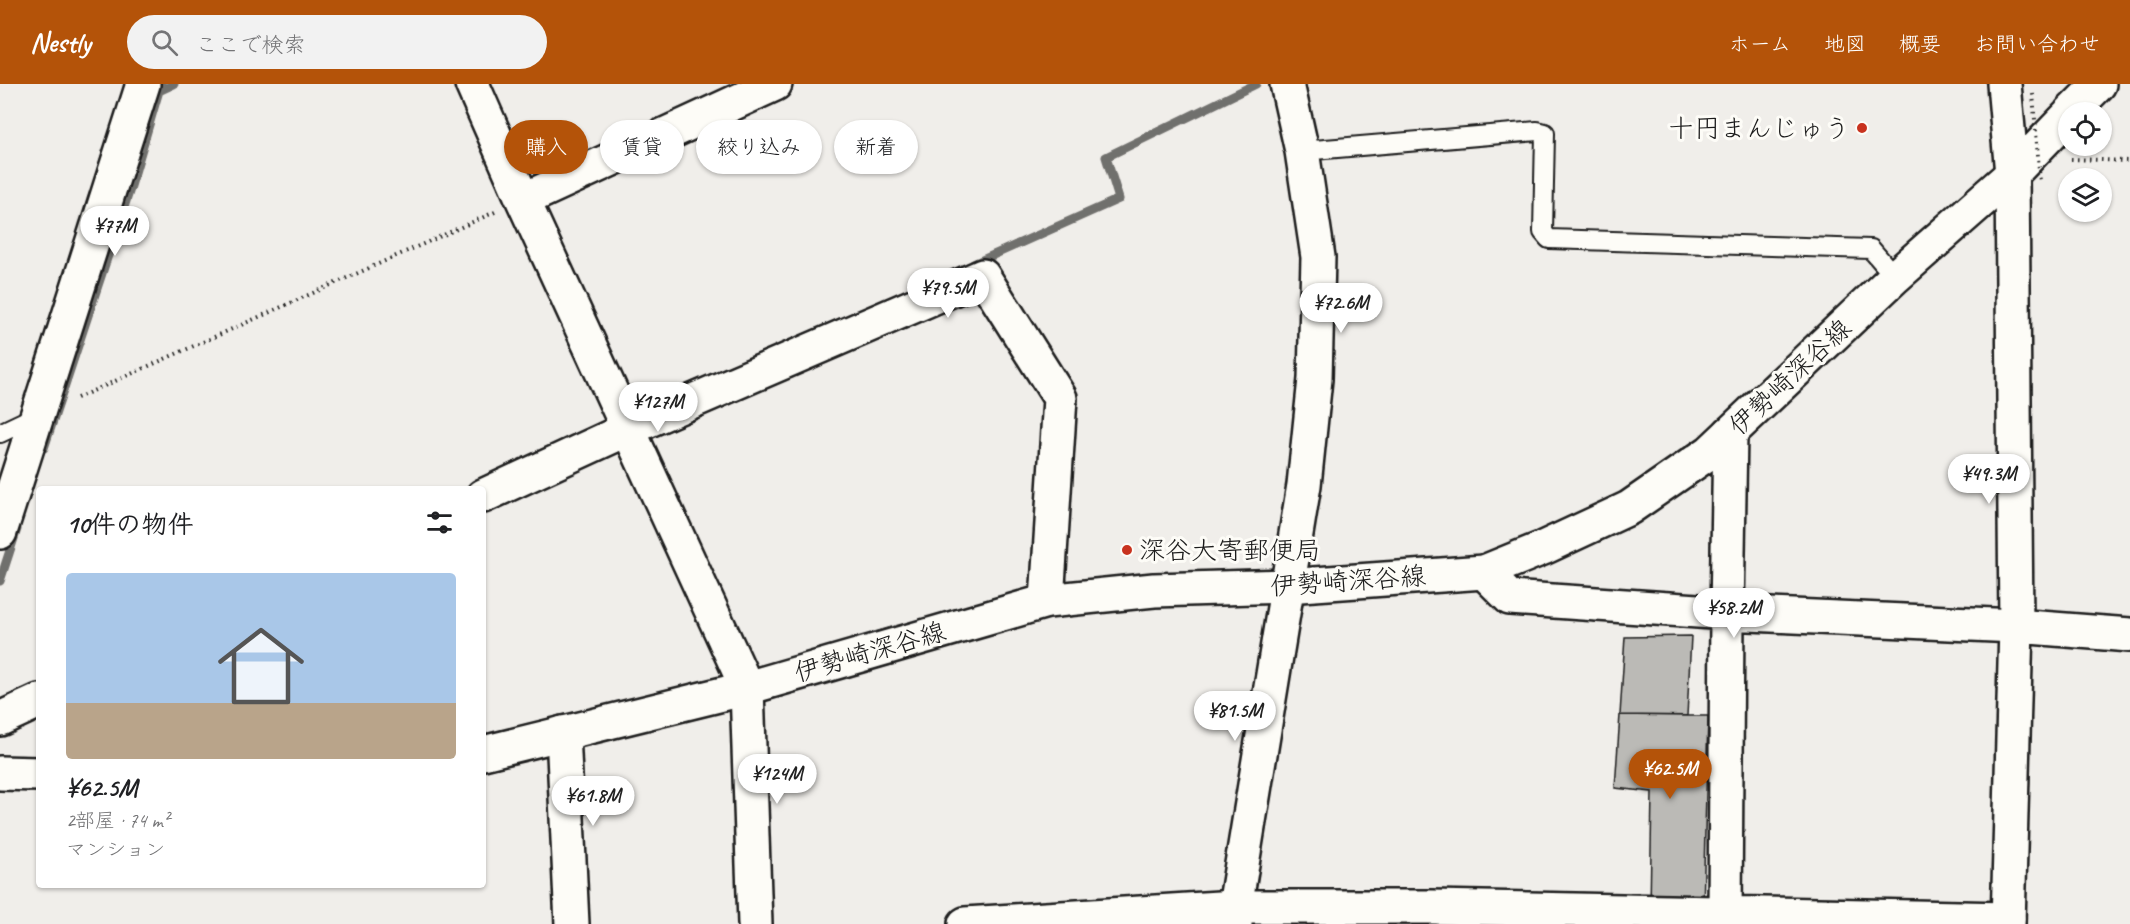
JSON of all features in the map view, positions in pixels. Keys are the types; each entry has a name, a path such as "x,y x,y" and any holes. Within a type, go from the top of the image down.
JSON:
{"street":[{"path":"0,532 143,84"},
{"path":"472,84 747,688 755,924"},
{"path":"523,200 775,84"},
{"path":"1235,915 1304,485 1315,379 1318,257 1302,151 1287,84"},
{"name":"伊勢崎深谷線","path":"2082,102 2099,84"},
{"path":"965,924 1235,915 1725,915 2008,922 2030,168 2018,89"},
{"name":"伊勢崎深谷線","path":"486,752 747,688 1047,601 1155,590 1286,586 1484,572 1543,548 1629,508 1710,452 1895,277 2030,168 2058,130"},
{"path":"486,495 628,429 983,276 1060,398 1047,601"},
{"path":"1725,915 1730,434"},
{"path":"1484,572 1510,598 1727,613 2016,626 2130,635"},
{"path":"0,719 36,702"},
{"path":"563,733 572,924"},
{"path":"0,773 36,774"}],"lane":[{"path":"1302,151 1537,131 1545,133 1543,232 1549,239 1871,249 1895,277"},
{"path":"0,433 38,415"}],"path":[{"path":"2018,89 2030,168"},
{"path":"2062,159 2130,161"},
{"path":"38,415 523,200"}],"building":[{"path":"1691,636 1687,716 1620,715 1625,637"},
{"path":"1620,715 1708,716 1703,908 1650,908 1652,792 1615,788"}],"waterway":[{"path":"44,448 131,186 161,84"},
{"path":"159,91 174,84"},
{"path":"973,264 1119,199 1106,157 1256,84"},
{"path":"0,581 17,529"}],"place":[{"name":"十円まんじゅう","path":"1862,128"},
{"name":"深谷大寄郵便局","path":"1127,550"}]}
